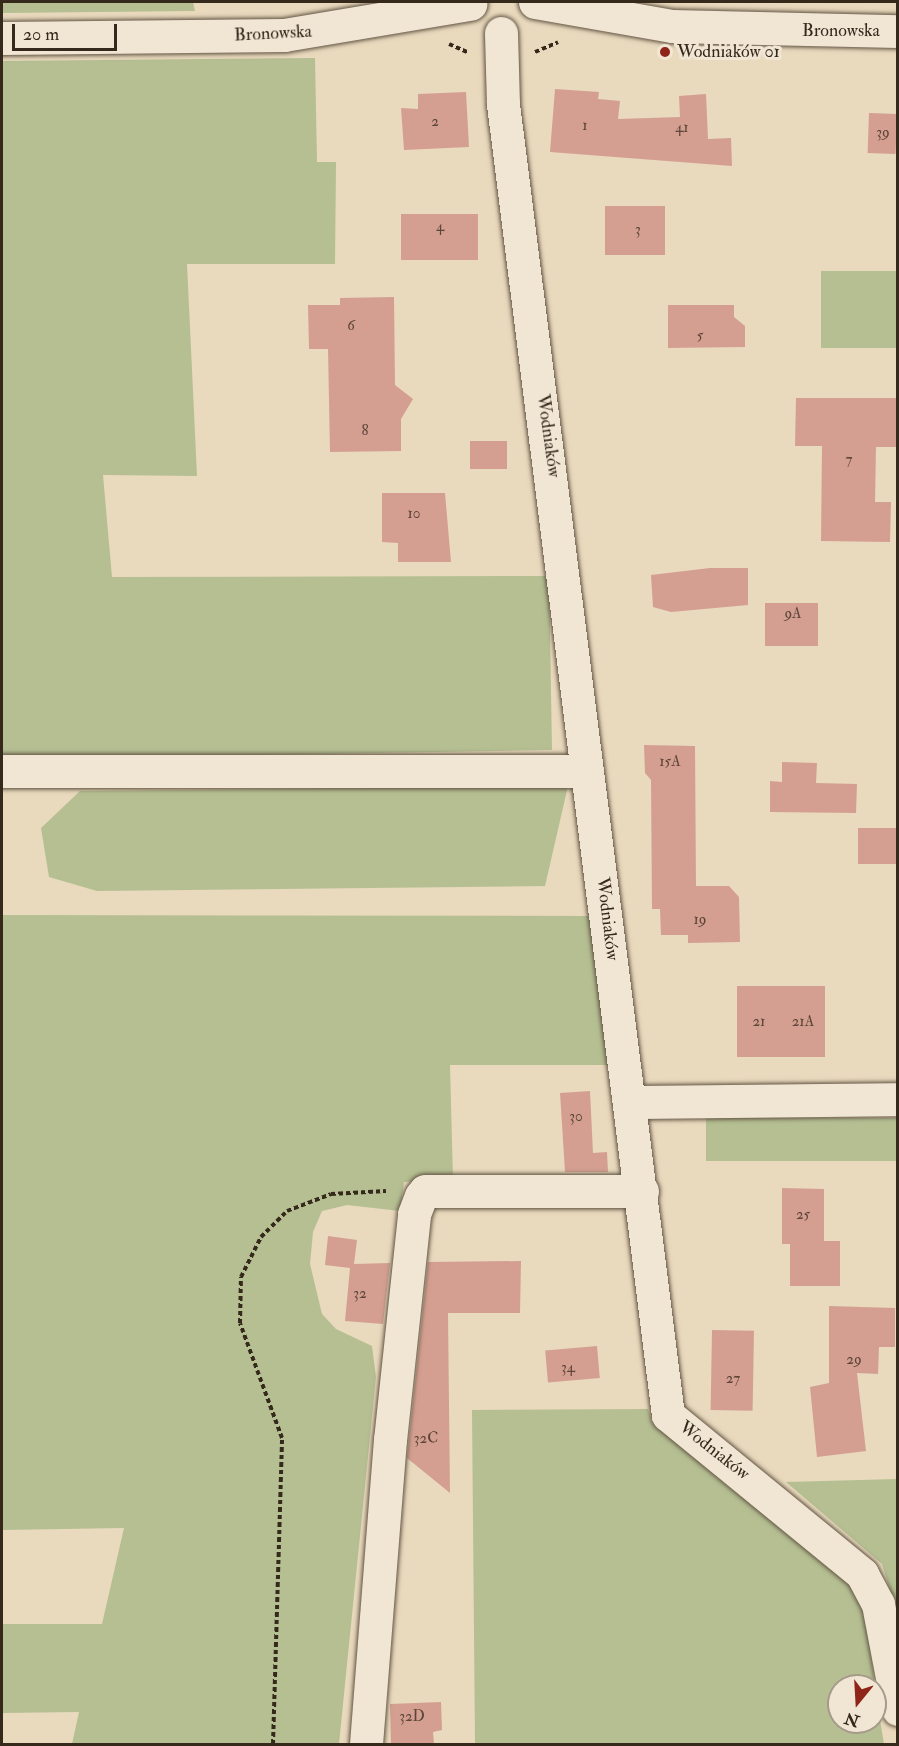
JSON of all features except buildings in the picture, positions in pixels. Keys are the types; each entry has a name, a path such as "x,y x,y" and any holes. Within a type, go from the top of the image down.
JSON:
{"street":[{"name":"Bronowska","path":"2,38 284,35 470,3 477,21 501,33 525,23 535,2 672,26 897,31"},
{"name":"Wodniaków","path":"501,33 503,104 631,1102 668,1415 862,1574 878,1604 897,1709"},
{"path":"2,771 587,771"},
{"path":"631,1102 897,1100"},
{"path":"366,1744 414,1214 425,1191 642,1191"}],"path":[{"path":"437,38 476,56"},
{"path":"273,1744 282,1438 240,1323 241,1277 261,1237 287,1211 331,1194 425,1191"}],"green space":[{"path":"2,2 193,2 195,11 2,13"},
{"path":"315,58 317,162 336,162 335,264 187,264 197,476 103,475 112,577 549,576 552,750 2,759 2,61"},
{"path":"821,271 897,271 897,348 821,348"},
{"path":"568,786 545,886 97,891 49,877 41,828 80,791"},
{"path":"2,915 590,916 610,1065 450,1065 453,1180 404,1182 400,1211 347,1205 322,1211 313,1232 310,1264 322,1314 336,1329 372,1346 376,1377 339,1744 72,1744 79,1712 2,1713 2,1624 102,1624 124,1528 2,1530"},
{"path":"706,1118 897,1118 897,1161 706,1161"},
{"path":"648,1409 652,1422 816,1550 851,1586 866,1618 873,1674 827,1674 827,1734 882,1734 884,1744 475,1744 472,1410"},
{"path":"897,1479 897,1613 882,1564 786,1482"}],"place":[{"name":"Wodniaków 01","path":"665,52"}]}
